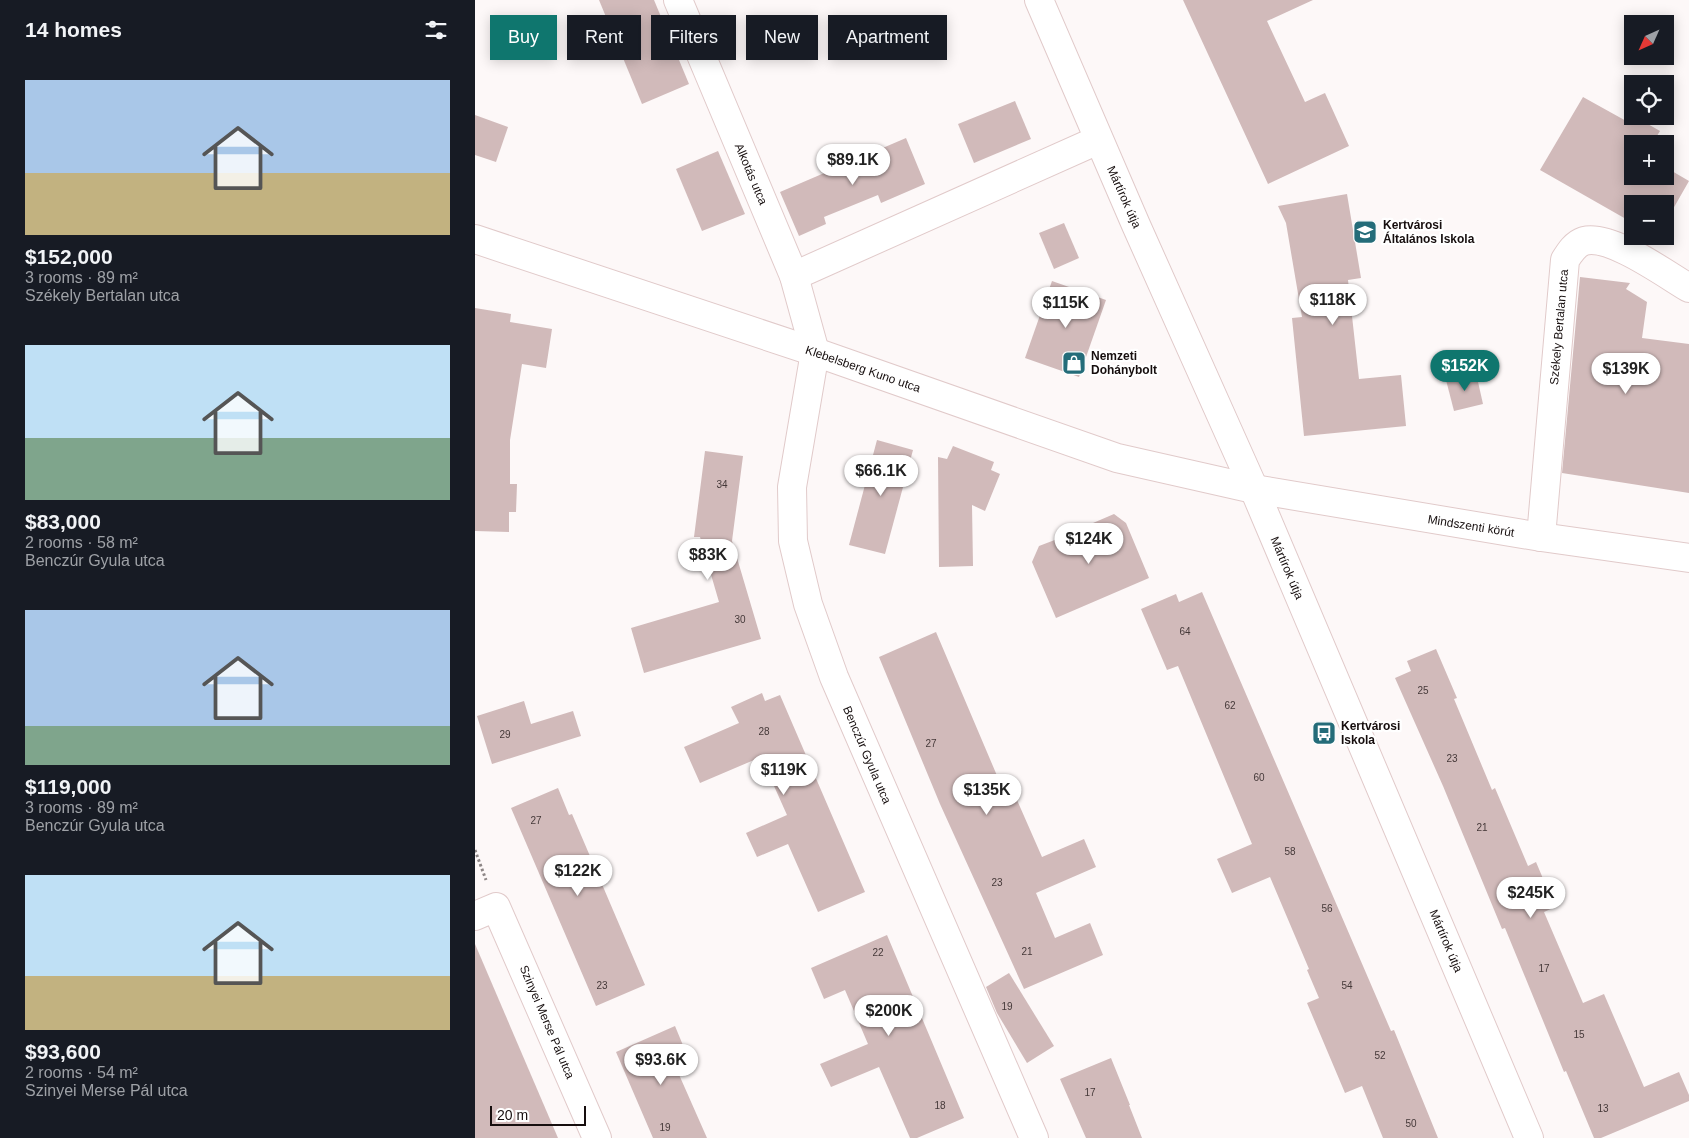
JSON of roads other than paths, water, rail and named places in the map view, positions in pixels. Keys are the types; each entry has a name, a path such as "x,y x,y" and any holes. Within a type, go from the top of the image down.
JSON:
{"street":[{"name":"Alkotás utca","path":"678,0 794,276 815,352"},
{"name":"Mártírok útja","path":"1039,0 1098,140 1254,490 1529,1138"},
{"path":"794,276 1098,140"},
{"name":"Klebelsberg Kuno utca","path":"475,239 815,352 1117,458 1254,490"},
{"name":"Székely Bertalan utca","path":"1541,537 1565,260 1572,248 1582,242 1592,240 1602,242 1629,253 1689,288"},
{"name":"Benczúr Gyula utca","path":"815,352 792,487 793,541 808,604 833,677 1034,1138"},
{"name":"Mindszenti körút","path":"1254,490 1541,537 1689,558"},
{"name":"Szinyei Merse Pál utca","path":"486,911 597,1138"}],"place":[{"name":"Kertvárosi Általános Iskola","path":"1365,232"},
{"name":"Nemzeti Dohánybolt","path":"1074,363"},
{"name":"Kertvárosi Iskola","path":"1324,733"}]}
